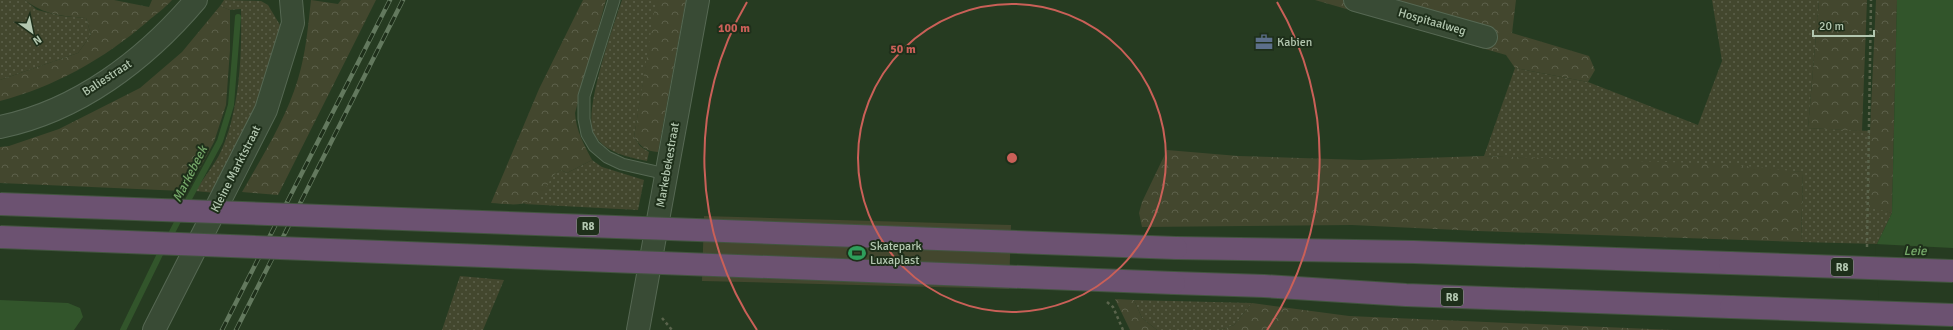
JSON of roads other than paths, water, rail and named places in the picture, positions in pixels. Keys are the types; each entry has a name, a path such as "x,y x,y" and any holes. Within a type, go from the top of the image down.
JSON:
{"highway":[{"name":"R8","path":"0,204 1176,248 1414,252 1953,271"},
{"name":"R8","path":"0,237 1264,286 1406,295 1953,315"}],"street":[{"name":"Baliestraat","path":"0,127 16,124 51,111 93,90 118,74 170,30 196,0"},
{"name":"Kleine Marktstraat","path":"154,330 266,110 293,23 291,0"},
{"name":"Markebekestraat","path":"638,330 698,0"},
{"name":"Hospitaalweg","path":"1354,0 1486,37"}],"lane":[{"path":"614,0 584,96 584,119 587,134 594,146 607,157 622,164 666,174"}],"water":[{"name":"Leie","path":"1897,0 1953,0 1953,330 1877,244 1892,213"},
{"path":"0,300 68,303 80,308 83,317 74,330 0,330"}],"waterway":[{"name":"Markebeek","path":"185,206 220,141 231,105 238,17"},
{"name":"Markebeek","path":"168,240 181,215"},
{"name":"Markebeek","path":"123,330 163,248"}],"railway":[{"path":"222,330 390,0"},
{"path":"236,330 403,0"}],"place":[{"name":"Kabien","path":"1264,42"},
{"name":"Skatepark Luxaplast","path":"857,253"}]}
